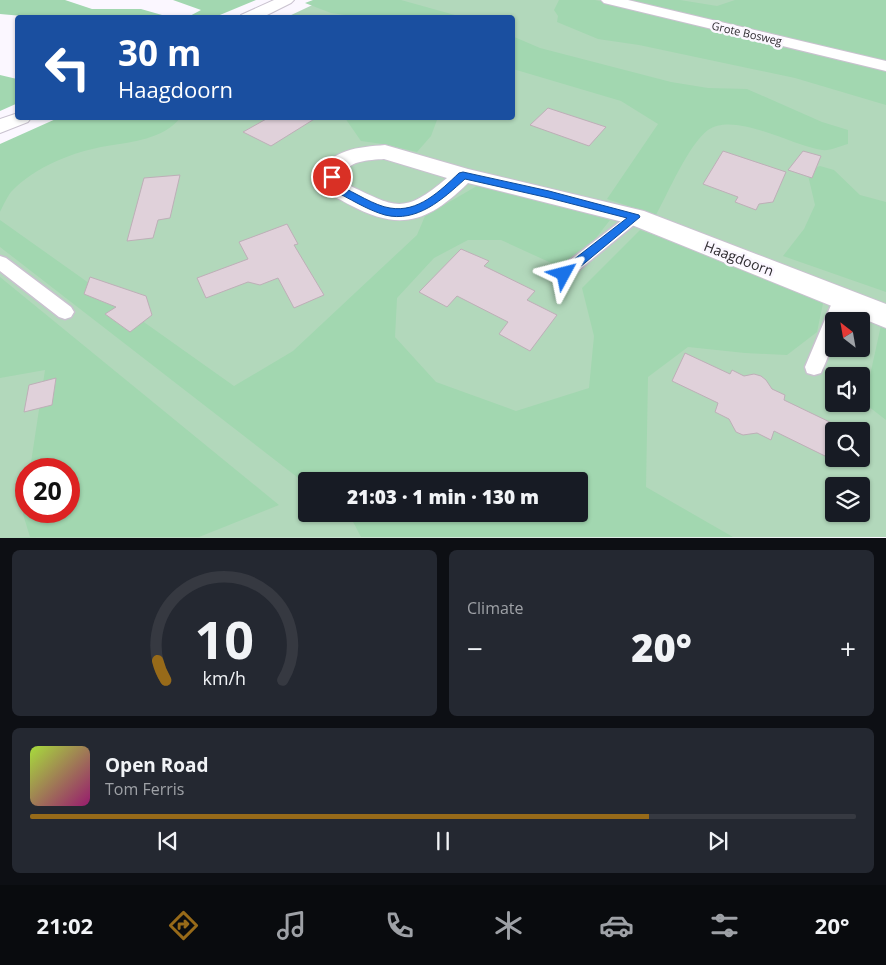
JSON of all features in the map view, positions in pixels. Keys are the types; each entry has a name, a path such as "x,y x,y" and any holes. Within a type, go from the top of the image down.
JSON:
{"street":[{"path":"253,15 286,0"},
{"name":"Grote Bosweg","path":"609,0 886,66"},
{"path":"0,127 16,120"},
{"name":"Haagdoorn","path":"463,175 438,198 409,212 387,212 336,188 332,177 336,166 351,158 367,153 385,152 463,175 635,217 886,316"}],"lane":[{"path":"564,274 635,217"},
{"path":"0,262 65,312"},
{"path":"814,367 843,298"}],"green space":[{"path":"0,0 65,0 92,9 141,9 162,15 15,15 0,14"},
{"path":"173,0 256,0 220,15 192,15 201,10"},
{"path":"313,0 401,0 455,15 346,15 331,13 305,3"},
{"path":"323,0 886,0 886,537 0,538 0,158 79,120 515,120 515,15 291,15"},
{"path":"559,0 595,0 886,71 886,105 795,78 639,45 598,39 557,22 558,16 554,10"},
{"path":"627,0 680,0 717,6 735,0 886,0 886,62"},
{"path":"515,37 540,48 671,82 708,88 747,89 822,122 848,130 848,144 822,150 748,127 719,125 708,130 694,146 679,170 656,215 607,199 658,124 621,101 515,70"},
{"path":"0,75 15,79 15,104 0,111"},
{"path":"54,120 178,120 165,131 156,135 136,141 95,148 69,156 43,168 20,183 11,192 0,212 0,144"},
{"path":"346,120 437,120 431,136 417,152 361,141"},
{"path":"820,166 834,170 860,195 886,202 886,292 783,256 804,229 815,205 807,171"},
{"path":"482,183 610,220 578,261 560,267 501,240 468,240 434,258 397,298 395,337 436,382 516,411 589,388 594,336 582,288 640,230 825,294 817,332 787,355 688,347 648,377 646,487 733,537 361,537 353,522 588,522 588,472 298,472 298,478 0,247 0,220 234,386 293,351 417,235 425,216"},
{"path":"0,277 279,505 199,537 30,537 26,523 80,523 80,458 32,458 45,370 0,378"},
{"path":"883,316 886,317 886,420 870,408 870,376"}],"building":[{"path":"548,108 606,127 589,146 530,125"},
{"path":"264,120 313,120 271,146 243,132"},
{"path":"723,151 786,172 773,202 759,204 756,210 735,202 738,197 703,184"},
{"path":"803,151 821,156 812,178 788,170"},
{"path":"180,175 170,218 158,220 153,238 127,241 144,178"},
{"path":"287,224 298,244 294,245 324,295 294,308 278,278 260,285 248,282 206,298 197,278 248,259 239,242"},
{"path":"461,249 489,261 484,266 535,291 527,300 557,315 530,351 499,334 508,322 457,296 447,307 419,292"},
{"path":"90,277 146,296 152,315 130,332 105,314 116,307 84,294"},
{"path":"685,353 730,374 732,370 744,376 754,374 761,376 772,389 785,395 784,400 830,422 825,422 825,456 774,431 771,440 757,433 743,435 736,432 729,419 715,412 718,403 672,381"},
{"path":"56,378 52,405 24,412 29,385"}],"route":[{"path":"332,177 336,188 387,212 409,212 438,198 463,175 635,217 564,274"}]}
